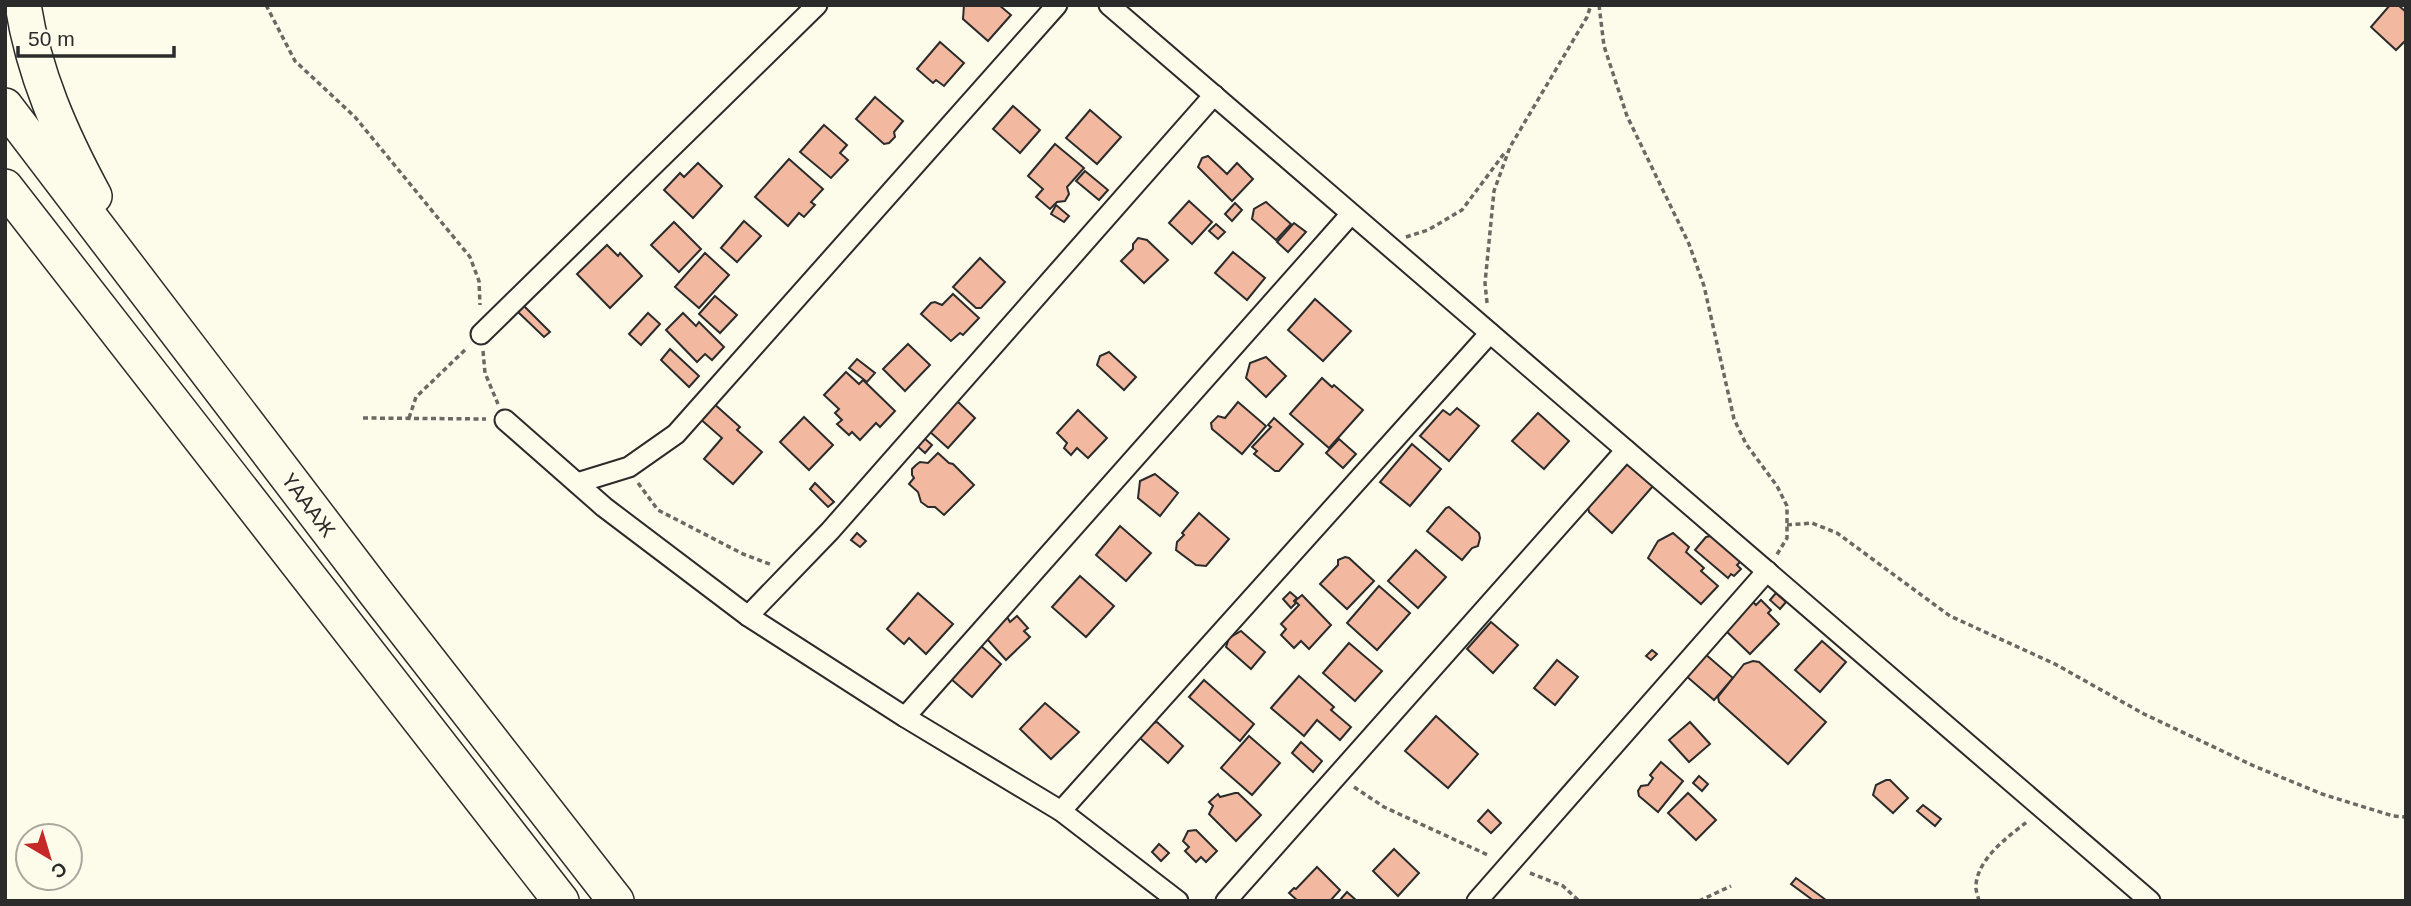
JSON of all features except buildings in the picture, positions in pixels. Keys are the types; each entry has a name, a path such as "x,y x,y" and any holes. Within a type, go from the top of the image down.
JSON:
{"highway":[{"path":"23,5 37,69 54,117 138,280"},
{"name":"ҮАААЖ","path":"5,106 376,593 616,901"},
{"path":"5,187 561,901"},
{"path":"5,219 24,233 93,301"}],"street":[{"path":"481,334 817,5"},
{"path":"577,483 629,467 676,434 1057,5"},
{"path":"1109,5 2150,901"},
{"path":"748,616 830,531 1214,95"},
{"path":"905,717 1351,214"},
{"path":"1061,811 1490,333"},
{"path":"505,419 604,507 748,616 905,717 1061,811 1178,901"},
{"path":"1226,901 1626,450"},
{"path":"1477,901 1767,571"}],"path":[{"path":"266,5 295,61 355,117 470,257 479,281 485,373 505,419 363,418"},
{"path":"1386,243 1428,230 1462,210 1510,147 1587,17 1591,5"},
{"path":"1599,5 1604,46 1627,116 1689,244 1704,286 1734,419 1746,444 1777,486 1787,506 1787,538 1767,571"},
{"path":"1490,333 1485,283 1494,191 1510,147"},
{"path":"409,418 416,397 481,334"},
{"path":"629,467 643,492 658,510 743,554 791,572"},
{"path":"1787,525 1812,523 1837,533 1950,616 2055,664 2144,714 2322,794 2393,816 2406,817"},
{"path":"1337,776 1384,807 1563,886 1578,901"},
{"path":"1979,901 1976,885 1984,864 2005,840 2044,810"},
{"path":"1699,901 1731,886"}]}
